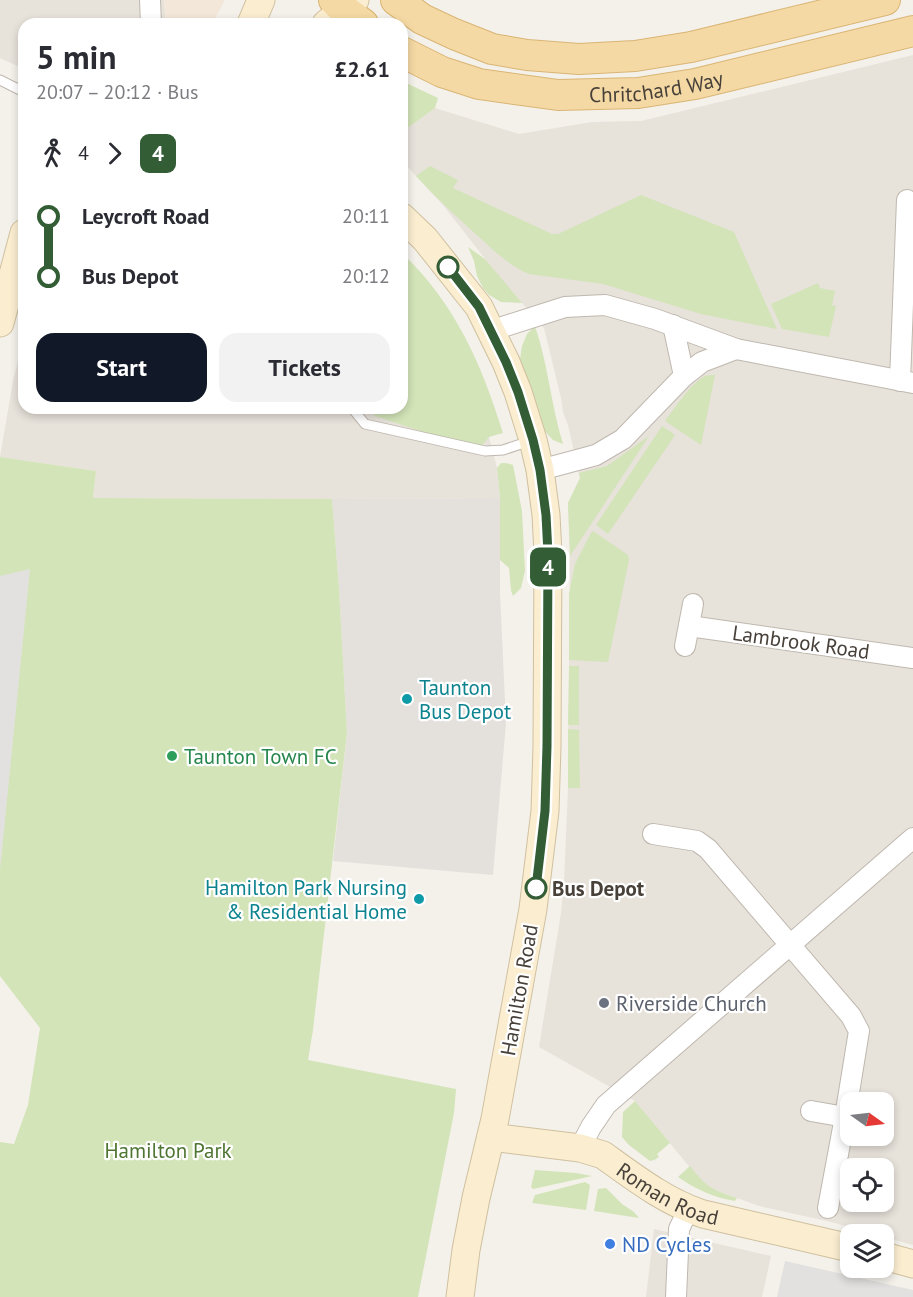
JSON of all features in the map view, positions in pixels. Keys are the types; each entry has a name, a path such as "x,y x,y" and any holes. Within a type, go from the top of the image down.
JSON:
{"main road":[{"name":"Chritchard Way","path":"396,0 422,19 492,49 527,55 579,59 635,56 691,47 885,0"},
{"name":"Chritchard Way","path":"408,55 442,72 479,84 558,95 638,93 695,84 913,31"},
{"path":"408,75 445,90 508,108 549,113 593,112 638,93"}],"street":[{"path":"150,0 152,18"},
{"path":"254,18 261,0"},
{"path":"490,331 565,307 605,305 673,325 736,349 906,382 907,200"},
{"name":"Hamilton Road","path":"408,222 426,239 479,307 506,362 518,392 540,470 548,554 545,811 533,909 491,1137 466,1250 460,1297"},
{"path":"0,323 14,246"},
{"path":"673,325 684,376"},
{"path":"540,470 596,455 623,440 684,376 702,362 736,349"},
{"path":"685,646 693,604"},
{"name":"Lambrook Road","path":"689,626 913,658"},
{"path":"653,836 697,841 708,849 851,1016 859,1031 849,1092"},
{"path":"580,1148 606,1105 913,838"},
{"path":"811,1111 840,1116"},
{"name":"Roman Road","path":"491,1137 580,1148 603,1155 660,1195 688,1210 840,1246"},
{"path":"828,1208 840,1144"},
{"path":"676,1297 679,1228 688,1210"},
{"path":"894,1259 913,1264"}],"lane":[{"path":"0,80 18,89"},
{"path":"357,414 365,424 485,451 504,450 533,440"}],"shaded area":[{"path":"0,0 164,0 166,18 18,18 18,66 0,58"},
{"path":"164,0 225,0 215,18 166,18"},
{"path":"913,55 913,1245 894,1240 894,1224 840,1224 759,1206 712,1189 702,1182 635,1101 539,1047 564,883 568,788 570,556 568,503 580,478 544,328 500,278 443,205 408,167 408,128 435,108 519,134 592,122 641,121"},
{"path":"18,361 18,414 408,414 408,410 489,437 497,468 500,498 93,498 96,471 0,457"},
{"name":"Taunton Bus Depot","path":"500,498 500,593 506,723 493,875 333,861 347,733 332,499"},
{"path":"30,569 2,850 0,869 0,576"},
{"path":"654,1229 771,1256 762,1297 646,1297"},
{"path":"785,1261 840,1273 840,1278 860,1278 913,1290 913,1297 777,1297"}],"green space":[{"path":"408,84 438,98 435,108 408,128"},
{"path":"430,166 458,180 453,188 552,234 558,234 641,195 734,232 777,329 701,314 603,284 529,274 515,267 497,253 447,208 416,176"},
{"path":"468,247 485,259 522,303 501,302 489,295 477,276"},
{"path":"408,259 421,272 452,314 476,359 503,433 489,437 478,450 374,414 408,414"},
{"path":"818,283 820,288 835,291 832,305 836,306 829,337 782,329 771,304"},
{"path":"535,326 563,444 553,440 541,427 520,359 527,334"},
{"path":"715,375 701,445 665,421 694,384 705,376"},
{"path":"662,426 675,435 608,534 596,525"},
{"path":"649,436 570,556 568,503 580,478 579,473 607,466"},
{"name":"Hamilton Park","path":"0,457 96,471 93,498 332,499 347,733 308,1060 456,1089 454,1113 418,1297 0,1297 0,1142 14,1144 28,1105 40,1028 0,976"},
{"path":"501,463 513,465 522,511 525,571 521,588 513,596 509,568 500,560 500,498 497,468"},
{"path":"593,531 628,555 629,560 608,662 569,660 569,594 575,564"},
{"path":"569,666 579,666 579,725 568,725"},
{"path":"568,729 579,730 580,788 568,788"},
{"path":"635,1101 670,1143 657,1154 659,1157 654,1160 650,1161 622,1137 623,1112"},
{"path":"690,1166 705,1183 715,1190 737,1198 735,1201 705,1192 678,1177"},
{"path":"535,1170 592,1176 533,1189 531,1187"},
{"path":"585,1182 590,1185 586,1210 532,1203 535,1195"},
{"path":"606,1188 639,1218 594,1211 598,1189"}],"bus line":[{"name":"4","path":"448,267 479,307 506,362 518,392 540,470 548,554 547,746 545,811 536,888"}],"place":[{"name":"Taunton Bus Depot","path":"407,699"},
{"name":"Taunton Town FC","path":"172,756"},
{"name":"Bus Depot","path":"536,888"},
{"name":"Hamilton Park Nursing & Residential Home","path":"419,899"},
{"name":"Riverside Church","path":"604,1003"},
{"name":"ND Cycles","path":"610,1244"}]}
